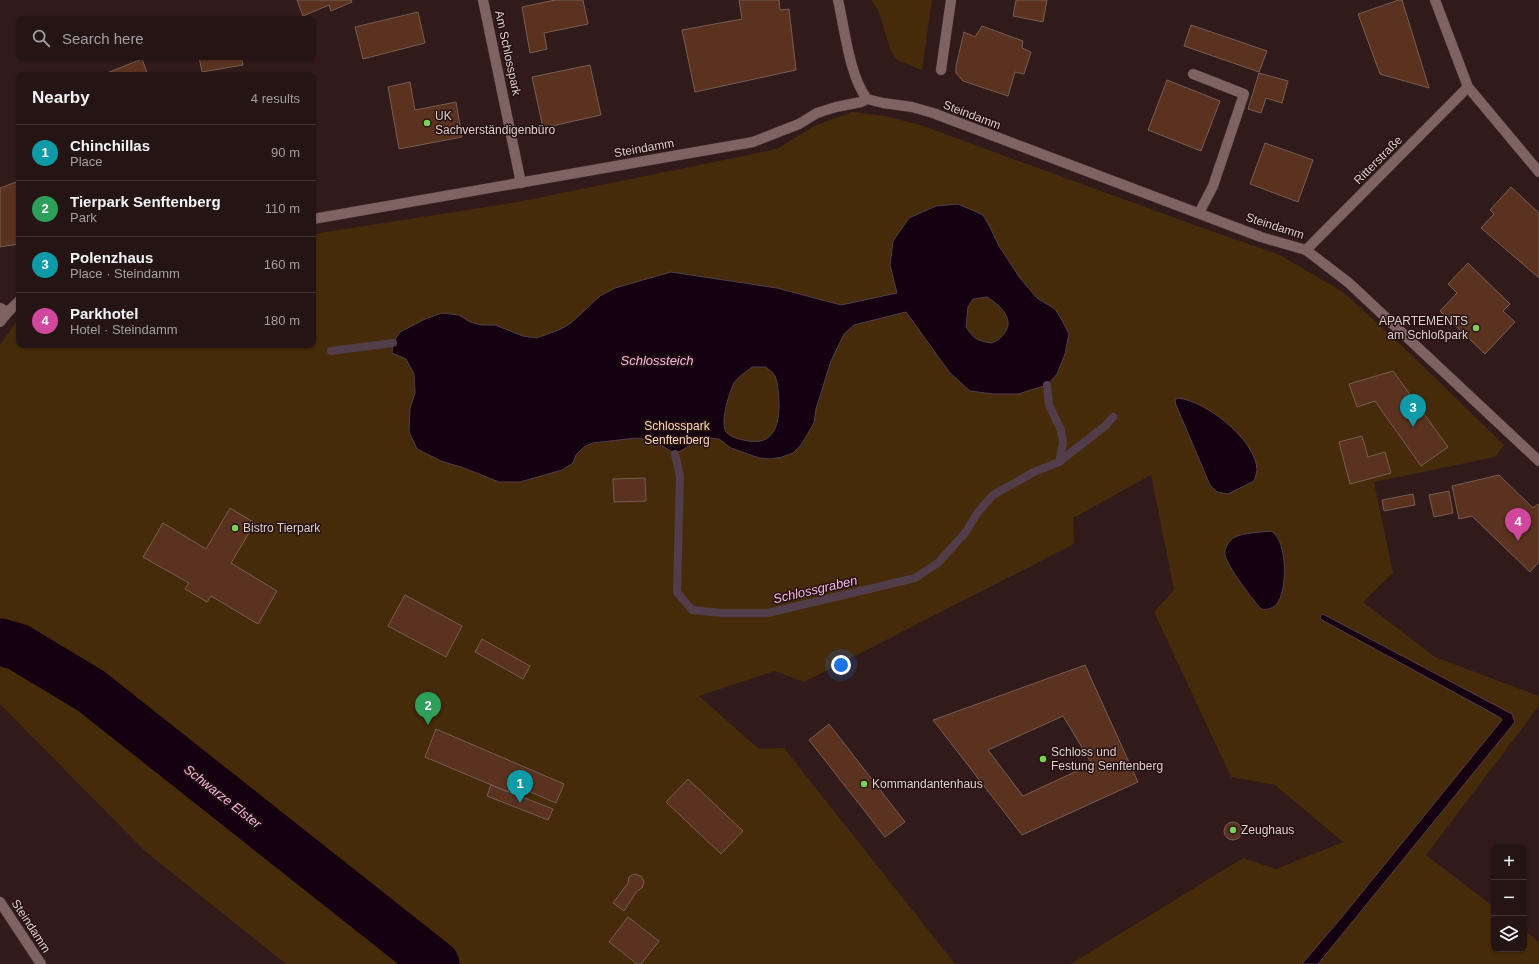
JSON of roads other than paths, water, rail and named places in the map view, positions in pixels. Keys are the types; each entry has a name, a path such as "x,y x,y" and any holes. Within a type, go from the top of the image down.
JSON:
{"street":[{"name":"Am Schlosspark","path":"483,0 522,183"},
{"path":"838,0 853,67 861,91 867,99"},
{"path":"941,70 951,0"},
{"path":"1435,0 1468,87 1539,172"},
{"path":"1193,74 1244,94 1212,186 1199,213"},
{"name":"Ritterstraße","path":"1306,250 1468,87"},
{"name":"Steindamm","path":"316,218 753,142 799,124 817,113 836,107 861,102 867,99 912,107 1261,237 1306,250 1349,283 1539,461"},
{"path":"0,322 4,310 16,303"},
{"name":"Steindamm","path":"0,902 41,964"}],"water":[{"name":"Schlossteich","path":"958,204 983,215 999,246 1020,278 1037,298 1055,309 1062,320 1069,334 1065,354 1057,374 1047,385 1018,394 993,394 970,391 950,373 906,312 854,325 844,334 831,361 816,409 814,423 801,445 793,453 782,457 771,459 759,458 731,448 719,439 710,438 692,443 675,454 655,441 636,438 593,443 584,447 576,455 573,463 562,470 520,482 499,482 464,468 441,461 417,449 409,432 410,408 415,393 414,374 406,359 392,353 393,343 400,332 425,319 442,313 459,315 470,322 482,325 495,325 523,336 537,338 561,329 571,323 600,296 615,288 671,272 777,288 841,305 897,293 890,265 893,241 909,218 936,206","holes":["987,297 997,304 1005,313 1008,324 1007,329 1002,336 992,343 976,339 966,327 968,307 973,299","752,367 766,367 772,372 776,379 779,395 779,415 775,429 766,439 753,442 730,436 725,429 724,423 727,401 734,383"]},
{"path":"1178,398 1202,406 1227,423 1239,434 1254,457 1257,469 1254,481 1228,494 1217,492 1210,485 1176,405 1175,400"},
{"path":"1271,531 1277,536 1281,545 1284,566 1283,589 1276,605 1269,609 1261,609 1235,575 1225,555 1225,550 1227,544 1235,537"},
{"path":"1323,614 1512,714 1515,722 1318,964 1302,964 1502,720 1501,718 1322,620 1320,618"}],"waterway":[{"path":"331,351 393,343"},
{"name":"Schlossgraben","path":"1047,385 1049,405 1061,430 1063,443 1059,462"},
{"name":"Schlossgraben","path":"675,454 680,476 677,592 692,610 722,613 768,613 915,578 938,563 965,533 978,512 993,495 1034,472 1059,462 1105,426 1113,417"},
{"name":"Schwarze Elster","path":"0,642 18,647 91,691 436,964"}],"place":[{"name":"UK Sachverständigenbüro","path":"427,123"},
{"name":"APARTEMENTS am Schloßpark","path":"1476,328"},
{"name":"Polenzhaus","path":"1413,427"},
{"name":"Bistro Tierpark","path":"235,528"},
{"name":"Parkhotel","path":"1518,541"},
{"name":"Tierpark Senftenberg","path":"428,725"},
{"name":"Schloss und Festung Senftenberg","path":"1043,759"},
{"name":"Kommandantenhaus","path":"864,784"},
{"name":"Chinchillas","path":"520,803"},
{"name":"Zeughaus","path":"1233,830"}],"park label":[{"name":"Schlosspark Senftenberg","path":"677,433"}]}
